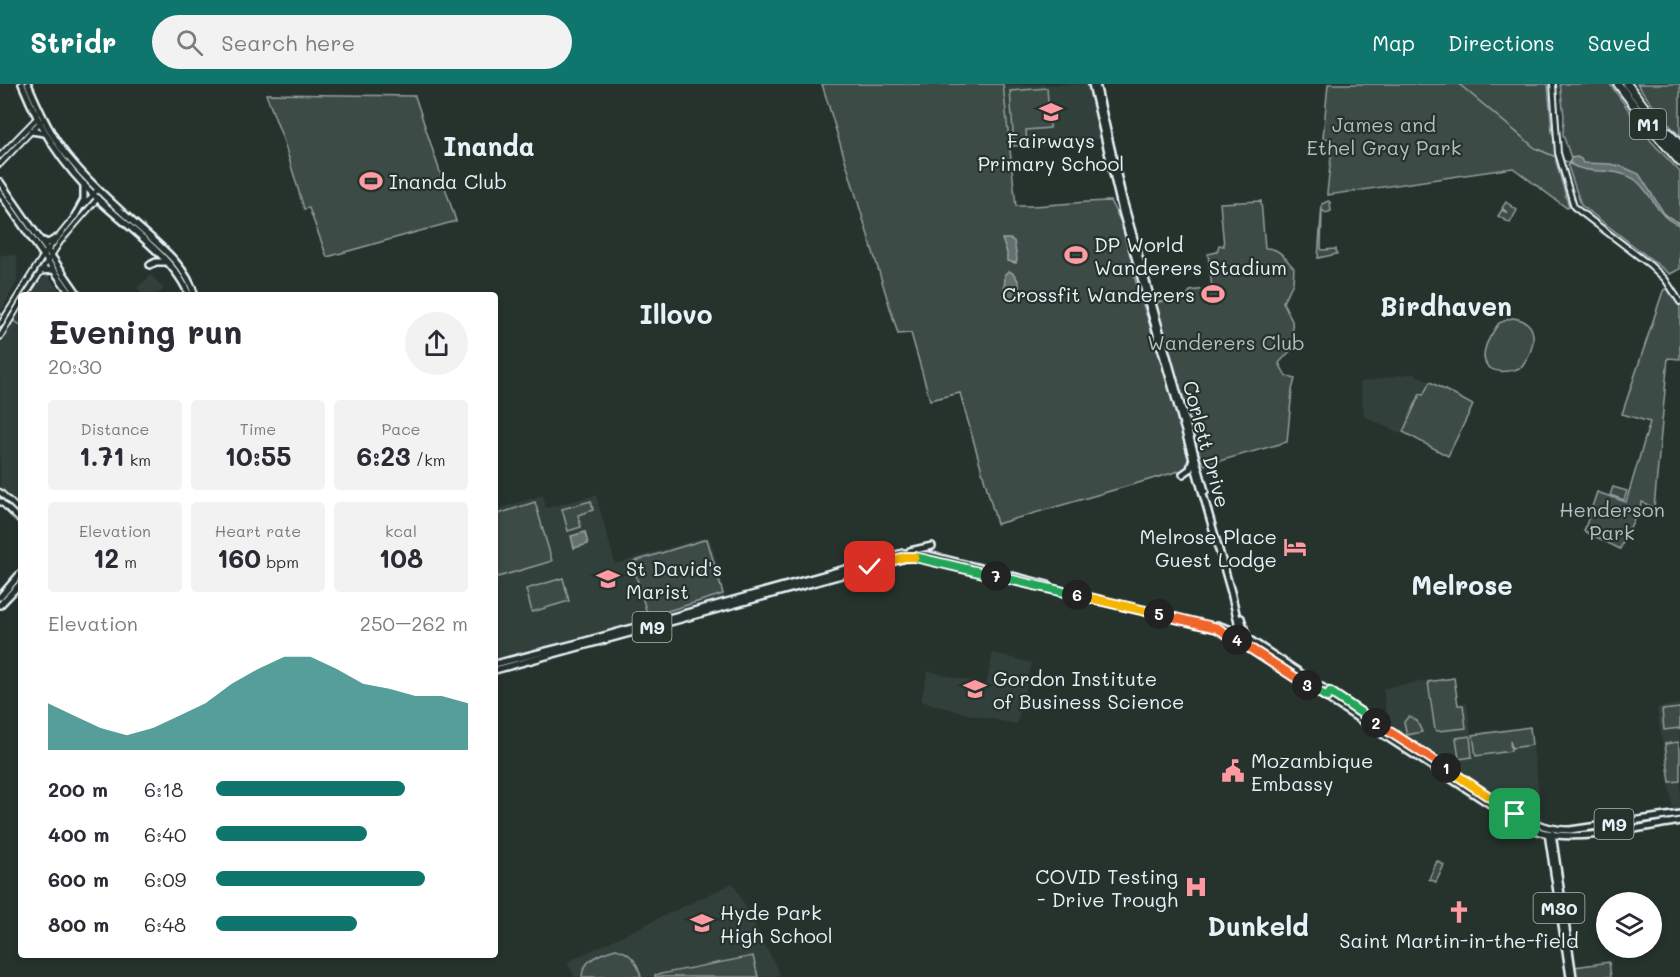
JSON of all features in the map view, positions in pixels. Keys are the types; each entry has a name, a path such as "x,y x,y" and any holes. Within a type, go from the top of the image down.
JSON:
{"highway":[{"name":"M1","path":"1618,84 1680,162"},
{"name":"M1","path":"1627,84 1680,153"},
{"path":"1641,104 1680,145"},
{"path":"1666,147 1668,154 1680,168"}],"main road":[{"path":"25,84 44,133 63,159 84,184 174,261 188,278 193,292"},
{"name":"Corlett Drive","path":"1094,84 1122,211 1244,639"},
{"name":"Corlett Drive","path":"1094,84 1123,200 1244,639"},
{"path":"40,119 97,193 168,262 179,275 187,292"},
{"path":"31,131 44,133"},
{"path":"0,182 18,220 69,292"},
{"path":"75,216 84,200 84,184"},
{"path":"3,192 77,292"},
{"path":"37,236 46,243 57,238"},
{"path":"151,247 151,264 168,262"},
{"path":"41,271 53,270"},
{"path":"1183,474 1191,468 1192,455"},
{"path":"903,553 932,546"},
{"name":"M9","path":"498,669 887,560 903,553 933,556 1232,630 1498,806 1523,825 1579,835 1680,821"},
{"name":"M9","path":"498,663 905,557 927,559 1217,628 1244,639"},
{"path":"0,597 18,576"},
{"path":"0,605 18,586"},
{"path":"1232,630 1239,624"},
{"name":"M9","path":"1550,831 1579,830 1680,814"},
{"name":"M30","path":"1550,831 1572,977"}],"street":[{"path":"1553,84 1559,160 1575,208 1650,265 1665,279 1680,302"},
{"path":"0,164 40,119"},
{"path":"0,156 40,119"},
{"path":"49,253 57,238 97,193"},
{"path":"22,292 49,253 97,193"},
{"path":"28,292 41,271 45,259"},
{"path":"0,325 18,299"},
{"path":"0,337 18,307"},
{"path":"0,492 18,509"},
{"path":"0,501 18,518"}],"shaded area":[{"name":"Fairways Primary School","path":"1089,84 1102,139 1056,141 1055,146 1010,147 1003,85"},
{"path":"1577,157 1583,163 1610,164 1639,174 1665,215 1680,225 1665,217 1634,179 1618,173 1578,168 1570,164 1571,158"},
{"path":"1002,239 1014,241 1016,263 1007,261"},
{"path":"0,255 15,255 17,258 17,282 0,313"},
{"path":"1009,271 1019,284 1019,292 1015,299 1004,295 1005,274"},
{"path":"46,274 61,292 33,292"},
{"path":"151,275 164,289 160,292 141,292 137,288"},
{"path":"18,317 18,503 0,487 0,342"},
{"path":"1409,374 1430,382 1423,395 1420,394 1403,432 1400,434 1364,416 1360,382"},
{"name":"St David's Marist","path":"543,495 546,508 596,495 615,564 706,537 710,539 725,594 724,600 498,659 498,509"},
{"path":"585,532 588,544 574,548 571,536"},
{"name":"Gordon Institute of Business Science","path":"993,653 1032,663 1017,724 971,715 921,701 928,671 986,685"},
{"path":"1455,676 1459,704 1467,703 1471,734 1530,726 1543,822 1516,809 1384,723 1382,713 1386,711 1383,688"},
{"path":"1680,704 1680,809 1673,810 1657,708"},
{"name":"Hyde Park High School","path":"733,883 780,974 774,977 575,977 567,962"}],"green space":[{"path":"822,84 1003,84 1016,206 1110,201 1122,224 1134,264 1131,266 1176,408 1189,463 1186,469 997,524 960,393 930,400 911,333 898,334"},
{"name":"James and Ethel Gray Park","path":"1328,84 1548,84 1556,162 1569,207 1567,208 1513,168 1328,195 1333,139 1323,138"},
{"path":"1560,84 1610,84 1651,141 1680,172 1680,269 1670,274 1581,205 1568,166 1571,158 1563,135 1564,116"},
{"path":"1637,84 1680,84 1680,136 1659,114"},
{"path":"1047,88 1050,128 1026,130 1027,145 1014,146 1010,91"},
{"name":"Inanda Club","path":"266,94 415,96 456,221 327,257 309,208 304,209 284,142"},
{"name":"Wanderers Club","path":"1261,201 1265,248 1279,252 1294,268 1293,283 1283,302 1292,321 1294,347 1279,363 1286,376 1295,379 1287,442 1205,465 1202,463 1155,307 1158,302 1185,299 1190,291 1212,288 1208,254 1217,252 1219,245 1224,246 1220,203"},
{"path":"1328,201 1331,211 1326,213 1322,210 1321,249 1336,249 1337,254 1318,258 1322,204"},
{"path":"1506,202 1517,210 1510,223 1498,216 1502,210 1508,213 1502,208"},
{"name":"Henderson Park","path":"1669,288 1680,305 1680,359 1668,358 1654,508 1642,502 1620,549 1584,531 1597,492 1626,502 1650,422 1622,414 1663,291"},
{"path":"1512,318 1522,320 1532,330 1530,353 1522,367 1516,370 1495,370 1486,363 1485,349 1499,323"},
{"path":"1430,382 1473,405 1448,456 1403,432 1420,394 1423,395"},
{"path":"1613,487 1627,491 1624,500 1610,495"},
{"path":"591,501 593,510 578,515 581,527 568,531 562,509"},
{"path":"535,502 552,561 498,577 498,514"},
{"path":"707,539 723,594 648,617 632,562"},
{"path":"563,578 569,601 532,612 526,589"},
{"path":"1454,678 1458,705 1463,705 1466,728 1435,730 1428,682"},
{"path":"1680,708 1680,728 1664,730 1662,710"},
{"path":"1409,716 1417,721 1422,732 1407,735 1404,722"},
{"path":"1530,727 1532,745 1512,748 1510,741 1511,751 1476,756 1473,735"},
{"path":"1470,736 1472,757 1459,759 1456,738"},
{"path":"1678,742 1680,781 1670,782 1665,744"},
{"path":"1437,861 1444,865 1436,882 1429,879"},
{"path":"616,949 633,959 641,977 582,977 585,966 589,962 599,955"},
{"path":"753,956 758,977 655,977 655,975"},
{"path":"1609,962 1611,977 1576,977 1575,967"}],"waterway":[{"path":"1459,84 1535,148 1572,164"},
{"path":"0,313 18,323"}],"place":[{"name":"Fairways Primary School","path":"1051,112"},
{"name":"Inanda Club","path":"371,181"},
{"name":"DP World Wanderers Stadium","path":"1076,255"},
{"name":"Crossfit Wanderers","path":"1213,294"},
{"name":"Melrose Place Guest Lodge","path":"1295,547"},
{"name":"St David's Marist","path":"608,579"},
{"name":"Gordon Institute of Business Science","path":"975,689"},
{"name":"Mozambique Embassy","path":"1233,771"},
{"name":"COVID Testing - Drive Trough","path":"1196,887"},
{"name":"Saint Martin-in-the-field","path":"1459,912"},
{"name":"Hyde Park High School","path":"702,923"}],"district":[{"name":"Inanda","path":"489,146"},
{"name":"Birdhaven","path":"1446,306"},
{"name":"Illovo","path":"676,314"},
{"name":"Melrose","path":"1462,585"},
{"name":"Dunkeld","path":"1258,926"}],"route":[{"path":"870,567 905,557 927,559 1222,630 1327,697 1330,692 1515,814"}]}
